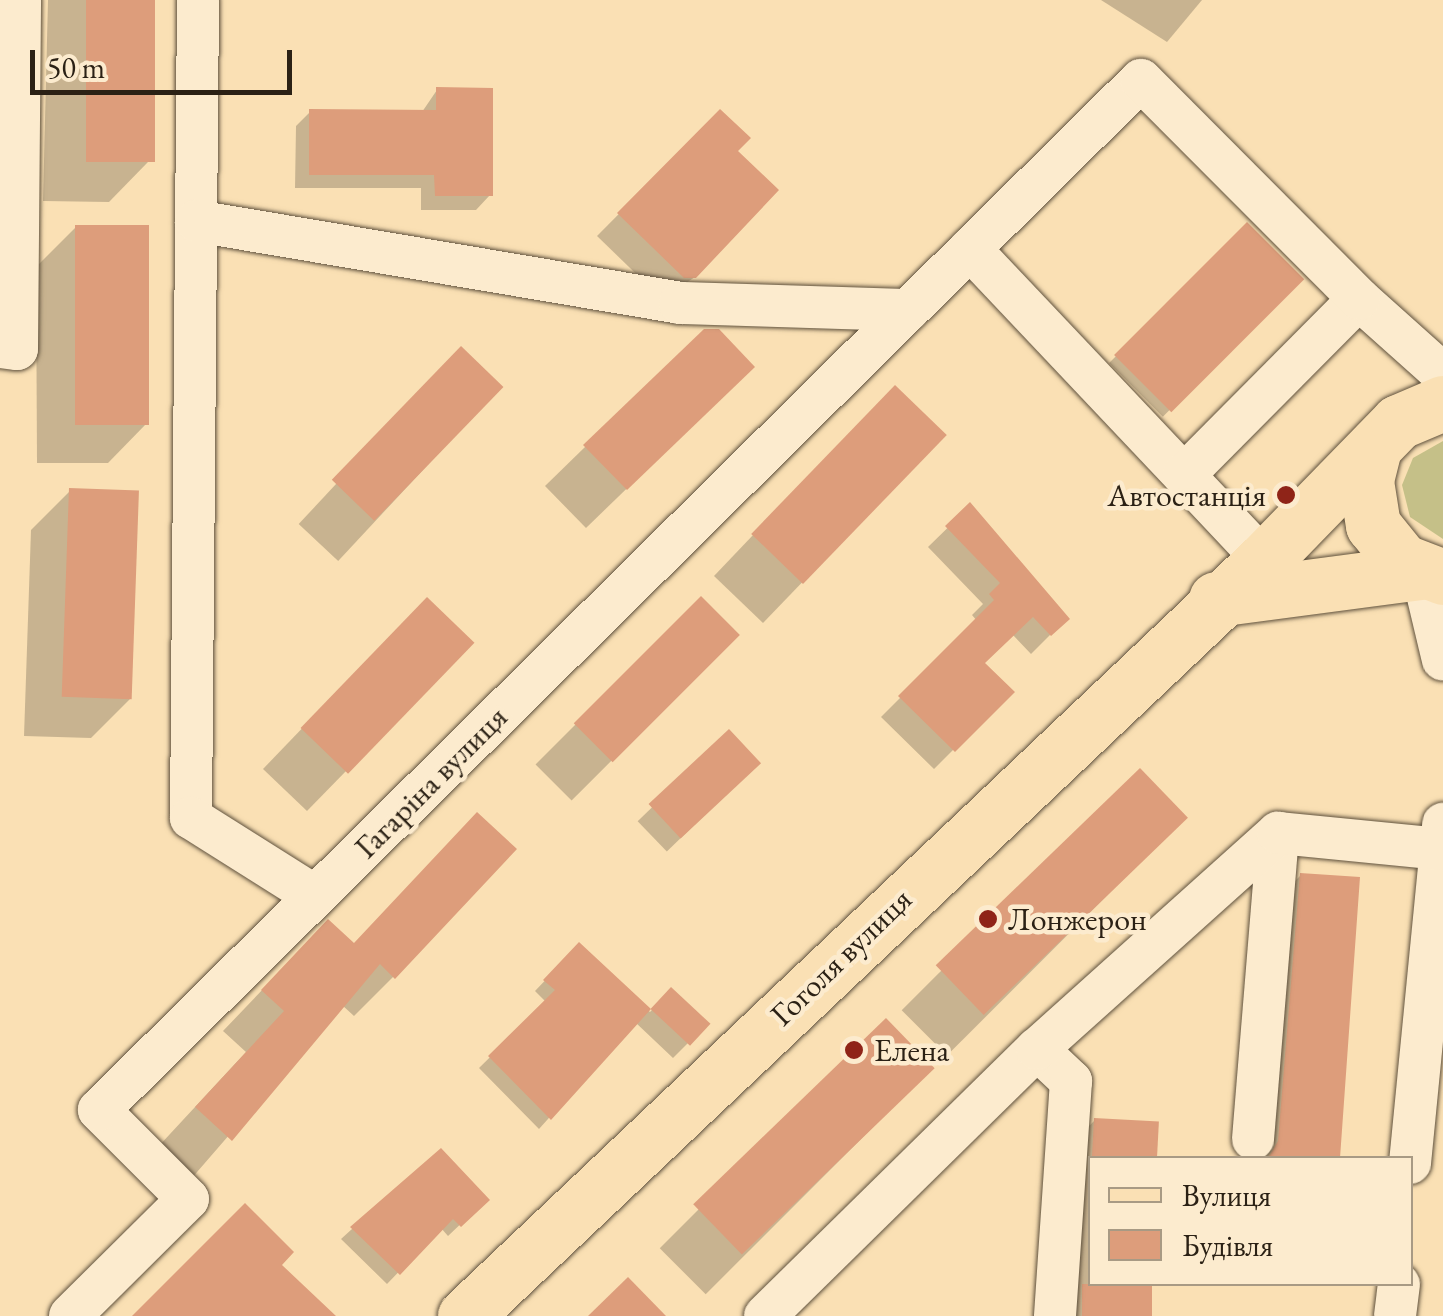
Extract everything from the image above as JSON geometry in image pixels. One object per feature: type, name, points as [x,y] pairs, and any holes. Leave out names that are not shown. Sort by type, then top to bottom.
[{"type":"main road","name":"Гоголя вулиця","points":[[465,1316],[1216,598],[1264,560],[1437,394]]},
{"type":"main road","points":[[1373,452],[1366,480],[1373,525],[1432,574]]},
{"type":"main road","points":[[1216,598],[1432,574]]},
{"type":"street","points":[[0,346],[17,349],[20,0]]},
{"type":"street","points":[[198,0],[191,818],[315,896]]},
{"type":"street","name":"Гагаріна вулиця","points":[[70,1316],[188,1199],[99,1110],[1142,80],[1359,299]]},
{"type":"street","points":[[196,222],[680,303],[908,310]]},
{"type":"street","points":[[970,249],[1264,560]]},
{"type":"street","points":[[1184,475],[1359,299],[1437,394]]},
{"type":"street","points":[[1432,574],[1443,660]]},
{"type":"street","points":[[1253,1139],[1278,833]]},
{"type":"street","points":[[765,1316],[1038,1049],[1278,833],[1442,837],[1411,1156]]},
{"type":"street","points":[[1038,1049],[1071,1081],[1055,1316]]},
{"type":"street","points":[[1396,1316],[1399,1286]]},
{"type":"shaded area","points":[[1443,441],[1443,539],[1410,517],[1402,485],[1413,458]]},
{"type":"building","points":[[86,0],[155,0],[155,162],[86,162]]},
{"type":"building","points":[[436,87],[493,88],[493,196],[435,196],[434,175],[309,175],[309,109],[436,110]]},
{"type":"building","points":[[720,109],[751,138],[738,151],[779,190],[696,278],[684,278],[617,213]]},
{"type":"building","points":[[1247,222],[1304,279],[1171,412],[1114,355]]},
{"type":"building","points":[[75,225],[149,225],[149,425],[75,425]]},
{"type":"building","points":[[704,329],[719,329],[755,367],[627,490],[583,445]]},
{"type":"building","points":[[461,346],[503,387],[374,521],[332,480]]},
{"type":"building","points":[[895,385],[947,435],[803,584],[751,534]]},
{"type":"building","points":[[69,488],[139,490],[132,699],[62,697]]},
{"type":"building","points":[[970,502],[1070,619],[1051,636],[1033,617],[985,663],[1015,692],[955,752],[898,696],[994,600],[989,594],[1000,583],[945,526]]},
{"type":"building","points":[[701,596],[740,635],[613,762],[574,723]]},
{"type":"building","points":[[427,597],[474,643],[348,774],[301,728]]},
{"type":"building","points":[[729,729],[761,763],[681,838],[649,804]]},
{"type":"building","points":[[1140,768],[1188,818],[984,1015],[936,965]]},
{"type":"building","points":[[477,812],[517,849],[395,979],[380,964],[232,1141],[195,1107],[284,1011],[261,990],[328,919],[354,943]]},
{"type":"building","points":[[1300,873],[1360,877],[1340,1156],[1269,1156],[1278,1141]]},
{"type":"building","points":[[579,942],[651,1009],[551,1120],[488,1056],[555,990],[543,980]]},
{"type":"building","points":[[671,987],[710,1024],[690,1046],[651,1009]]},
{"type":"building","points":[[886,1018],[935,1068],[742,1255],[693,1204]]},
{"type":"building","points":[[1094,1118],[1159,1121],[1157,1156],[1092,1156]]},
{"type":"building","points":[[441,1148],[490,1200],[461,1227],[453,1219],[400,1275],[350,1227]]},
{"type":"building","points":[[245,1203],[294,1252],[282,1265],[336,1316],[132,1316]]},
{"type":"building","points":[[628,1277],[666,1316],[588,1316]]},
{"type":"building","points":[[1082,1284],[1152,1286],[1152,1316],[1082,1316]]},
{"type":"place","name":"Автостанція","points":[[1286,495]]},
{"type":"place","name":"Лонжерон","points":[[988,919]]},
{"type":"place","name":"Елена","points":[[854,1050]]}]
